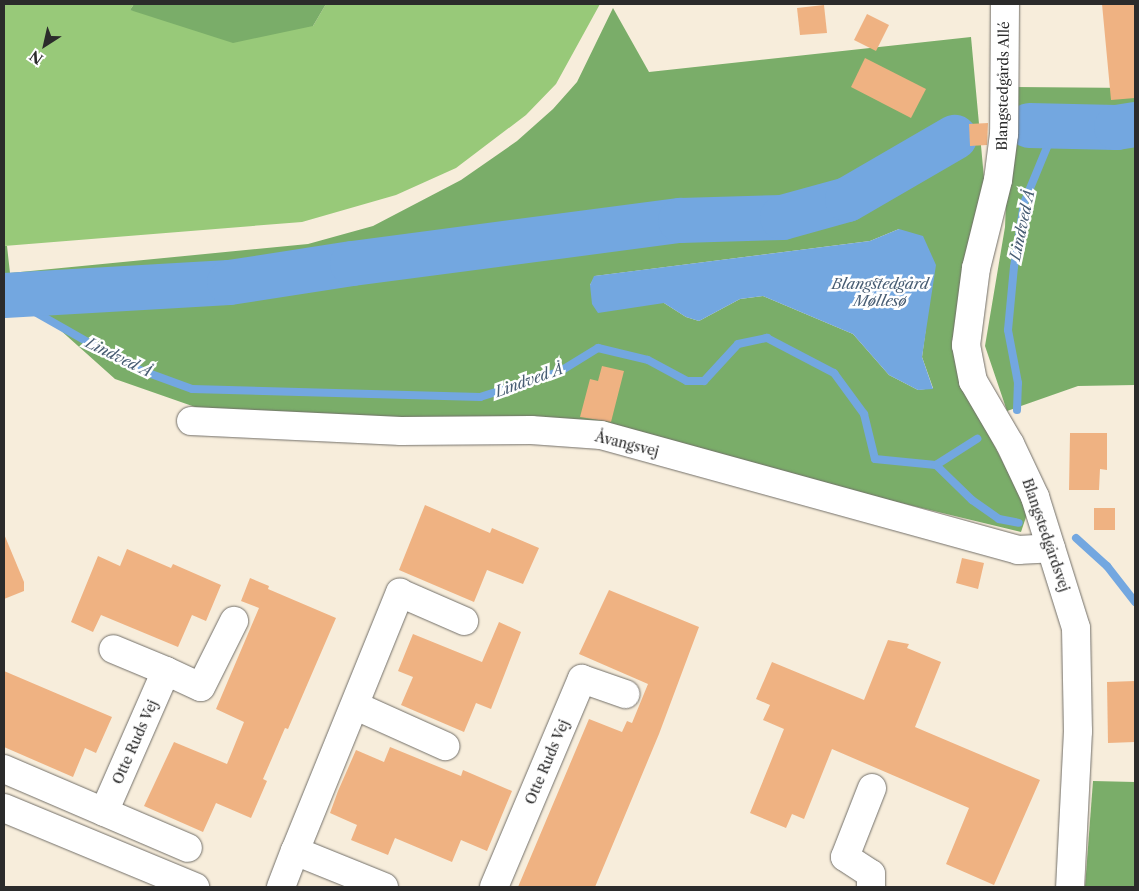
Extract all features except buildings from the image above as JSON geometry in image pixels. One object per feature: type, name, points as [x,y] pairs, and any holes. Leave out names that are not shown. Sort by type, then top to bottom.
[{"type":"street","name":"Blangstedgårds Allé","points":[[993,198],[1004,134],[1005,4]]},
{"type":"street","name":"Blangstedgårdsvej","points":[[993,198],[976,268],[966,345],[969,368],[981,396],[1010,444],[1035,497],[1076,628],[1079,662],[1070,887]]},
{"type":"street","name":"Åvangsvej","points":[[191,421],[401,431],[531,430],[601,435],[1018,550],[1051,548]]},
{"type":"street","points":[[281,887],[356,706],[400,593],[464,621]]},
{"type":"street","points":[[113,649],[201,686],[234,621]]},
{"type":"street","name":"Otte Ruds Vej","points":[[104,812],[166,671]]},
{"type":"street","name":"Otte Ruds Vej","points":[[494,887],[582,680],[625,694]]},
{"type":"street","points":[[356,706],[445,746]]},
{"type":"street","points":[[4,769],[188,848]]},
{"type":"street","points":[[871,887],[871,874],[845,857],[872,788]]},
{"type":"street","points":[[4,808],[139,878],[195,887]]},
{"type":"street","points":[[139,878],[156,835]]},
{"type":"street","points":[[295,851],[384,887]]},
{"type":"green space","points":[[4,4],[134,4],[130,10],[313,26],[326,4],[600,4],[556,84],[526,115],[456,168],[396,195],[302,222],[4,246]]},
{"type":"green space","points":[[134,4],[326,4],[313,26],[233,43],[130,10]]},
{"type":"green space","points":[[613,8],[649,72],[971,37],[985,189],[952,341],[971,400],[1028,511],[1021,532],[598,430],[198,408],[115,379],[11,286],[4,286],[4,246],[7,246],[10,273],[308,244],[373,226],[461,180],[517,141],[553,109],[577,82]],"holes":[[[899,229],[926,327],[922,357],[933,388],[918,390],[889,375],[853,334],[763,296],[740,299],[699,321],[686,317],[664,303],[590,285],[595,276],[870,241]]]},
{"type":"green space","points":[[1011,87],[1135,88],[1135,385],[1078,386],[1007,411],[985,346],[1005,227]]},
{"type":"green space","points":[[1093,781],[1135,782],[1135,887],[1085,887]]},
{"type":"water","name":"Blangstedgård Møllesø","points":[[899,229],[923,236],[936,265],[922,357],[933,389],[918,390],[889,375],[853,334],[763,296],[740,299],[699,321],[686,317],[664,303],[598,313],[592,304],[590,285],[594,276],[870,241]]},
{"type":"waterway","name":"Lindved Å","points":[[1017,410],[1018,383],[1008,330],[1014,267],[1024,203],[1057,123]]},
{"type":"waterway","name":"Lindved Å","points":[[1029,125],[1116,127],[1135,124]]},
{"type":"waterway","points":[[4,295],[229,282],[352,263],[680,220],[782,217],[847,199],[954,137]]},
{"type":"waterway","name":"Lindved Å","points":[[5,295],[132,367],[192,389],[480,397],[559,372],[598,348],[648,360],[687,381],[704,381],[738,344],[767,338],[834,373],[864,414],[875,459],[936,465],[977,439]]},
{"type":"waterway","points":[[936,465],[972,500],[999,519],[1019,523]]},
{"type":"waterway","points":[[1076,538],[1107,566],[1135,602]]}]
